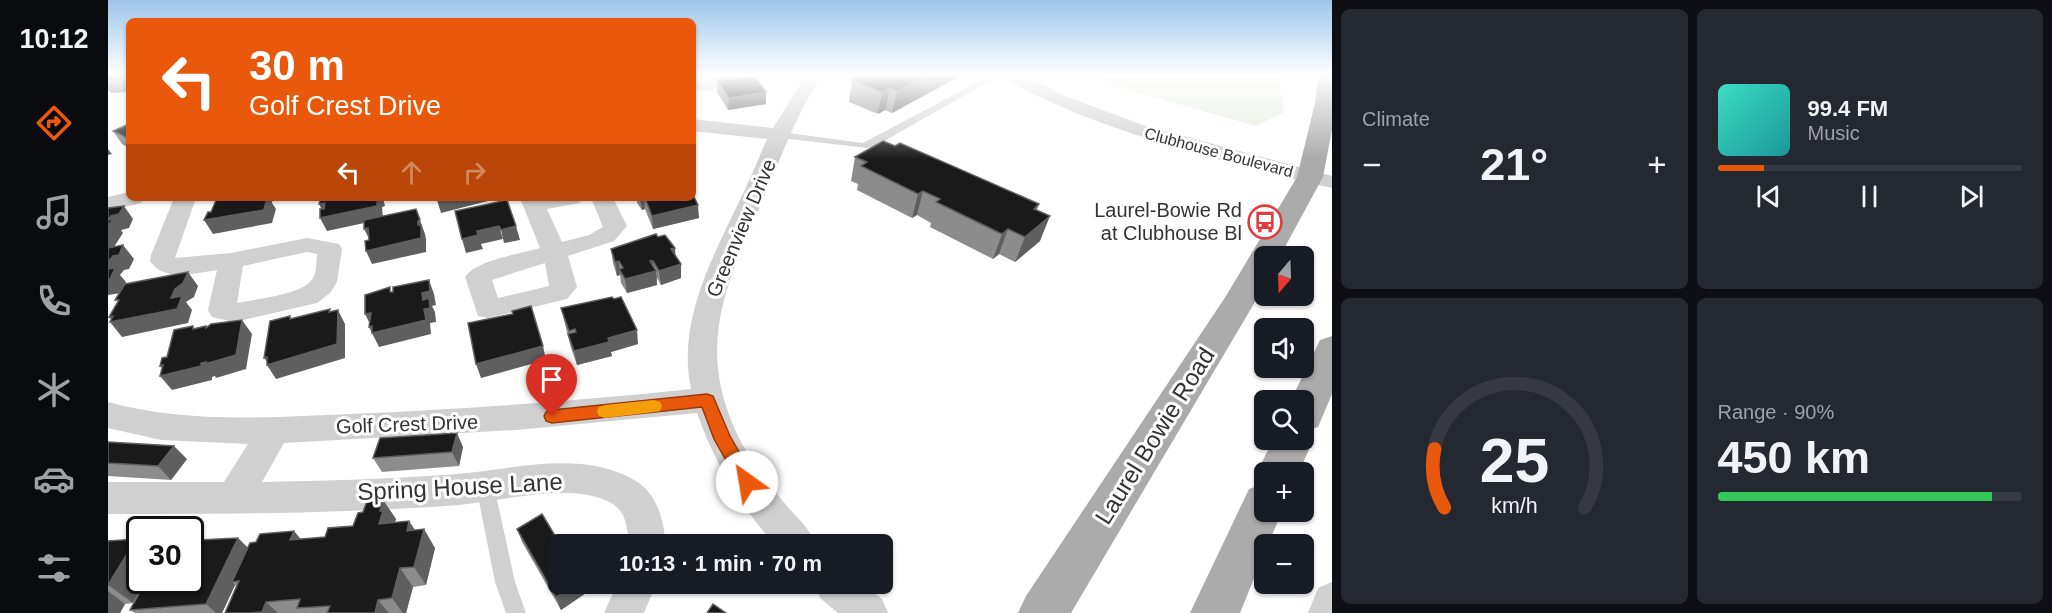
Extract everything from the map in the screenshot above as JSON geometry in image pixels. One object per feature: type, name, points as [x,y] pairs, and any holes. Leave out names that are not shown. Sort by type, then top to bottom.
[{"type":"main road","name":"Laurel Bowie Road","points":[[1272,246],[1322,172],[1326,103]]},
{"type":"main road","name":"Laurel Bowie Road","points":[[1043,613],[1254,276]]},
{"type":"main road","points":[[1314,392],[1332,349]]},
{"type":"main road","points":[[1215,613],[1256,522]]},
{"type":"street","name":"Greenview Drive","points":[[789,534],[737,467],[707,400],[701,358],[707,312],[721,270],[797,103]]},
{"type":"street","name":"Clubhouse Boulevard","points":[[1067,103],[1110,121],[1322,172]]},
{"type":"street","name":"Clubhouse Boulevard","points":[[1107,103],[1322,172]]},
{"type":"street","points":[[696,125],[781,135]]},
{"type":"street","points":[[108,204],[126,200]]},
{"type":"street","points":[[184,201],[163,255],[163,261],[170,267],[231,261]]},
{"type":"street","points":[[533,201],[554,252],[606,237],[613,232],[615,226],[603,201]]},
{"type":"street","name":"Golf Crest Drive","points":[[108,415],[144,426],[171,429],[275,429],[495,421],[707,400]]},
{"type":"street","points":[[233,499],[275,429]]},
{"type":"street","name":"Spring House Lane","points":[[108,498],[233,499],[486,486],[543,480],[603,483],[627,494],[642,511],[647,534]]},
{"type":"street","points":[[624,613],[633,594]]},
{"type":"street","points":[[846,594],[868,613]]},
{"type":"street","points":[[1328,613],[1332,602]]},
{"type":"lane","points":[[781,135],[863,146],[873,143],[946,103]]},
{"type":"lane","points":[[486,486],[505,582],[516,613]]},
{"type":"shaded area","points":[[1174,103],[1282,103],[1284,112],[1256,126]]},
{"type":"building","points":[[126,125],[126,138],[113,131]]},
{"type":"building","points":[[883,141],[895,146],[900,143],[1039,204],[1034,209],[1050,216],[1025,237],[1008,229],[1002,234],[936,202],[940,199],[923,191],[918,194],[861,166],[867,162],[855,157]]},
{"type":"building","points":[[216,201],[266,201],[264,210],[204,220],[208,212],[211,212]]},
{"type":"building","points":[[320,201],[377,201],[377,206],[320,218],[320,209],[324,209],[325,203],[319,204]]},
{"type":"building","points":[[507,201],[516,226],[501,230],[499,226],[477,231],[478,235],[462,239],[455,211]]},
{"type":"building","points":[[646,201],[696,201],[698,205],[652,216]]},
{"type":"building","points":[[124,206],[119,214],[111,216],[108,220],[108,208]]},
{"type":"building","points":[[416,209],[420,220],[418,225],[421,225],[421,238],[366,251],[365,241],[369,240],[368,228],[364,229],[364,220]]},
{"type":"building","points":[[656,234],[658,237],[665,235],[675,248],[671,249],[681,264],[659,271],[653,261],[650,261],[656,271],[625,279],[619,269],[623,268],[619,261],[615,262],[611,249]]},
{"type":"building","points":[[123,245],[119,255],[113,256],[108,262],[108,248]]},
{"type":"building","points":[[115,268],[110,279],[108,279],[108,269]]},
{"type":"building","points":[[188,272],[183,283],[175,289],[171,298],[182,296],[177,309],[110,322],[113,316],[109,317],[119,300],[115,300],[125,284]]},
{"type":"building","points":[[429,280],[430,291],[422,293],[423,300],[429,298],[430,308],[424,309],[426,320],[372,333],[372,326],[369,327],[371,313],[365,314],[365,295],[390,287],[390,292],[393,292],[393,287]]},
{"type":"building","points":[[612,297],[614,299],[621,297],[637,330],[608,338],[609,342],[574,351],[568,334],[576,332],[575,329],[569,331],[561,308]]},
{"type":"building","points":[[531,306],[543,346],[476,364],[468,323],[513,314],[512,311]]},
{"type":"building","points":[[330,309],[329,312],[338,310],[337,344],[267,365],[267,357],[264,358],[270,321],[290,316],[290,319]]},
{"type":"building","points":[[242,320],[236,355],[160,376],[162,358],[167,357],[174,330],[193,326],[193,329],[206,326],[206,328],[211,324]]},
{"type":"building","points":[[457,433],[452,452],[373,458],[380,438]]},
{"type":"building","points":[[108,442],[174,446],[158,466],[108,463]]},
{"type":"building","points":[[383,500],[380,511],[383,511],[379,524],[409,521],[407,531],[424,529],[414,567],[400,568],[392,598],[378,600],[375,613],[327,613],[330,606],[297,608],[300,599],[266,602],[262,612],[225,613],[239,581],[232,582],[250,543],[256,542],[260,534],[294,531],[290,540],[325,537],[328,528],[353,526],[358,513],[363,512],[367,501]]},
{"type":"building","points":[[542,514],[554,534],[548,534],[548,583],[517,529]]},
{"type":"building","points":[[238,538],[206,604],[130,610],[139,594],[204,594],[204,540]]},
{"type":"building","points":[[126,540],[126,555],[108,585],[108,541]]},
{"type":"building","points":[[713,604],[726,613],[707,613]]},
{"type":"slow traffic","points":[[605,411],[654,406]]},
{"type":"place","name":"Laurel-Bowie Rd at Clubhouse Bl","points":[[1265,222]]},
{"type":"route","points":[[552,416],[707,400],[723,439],[747,482]]}]
